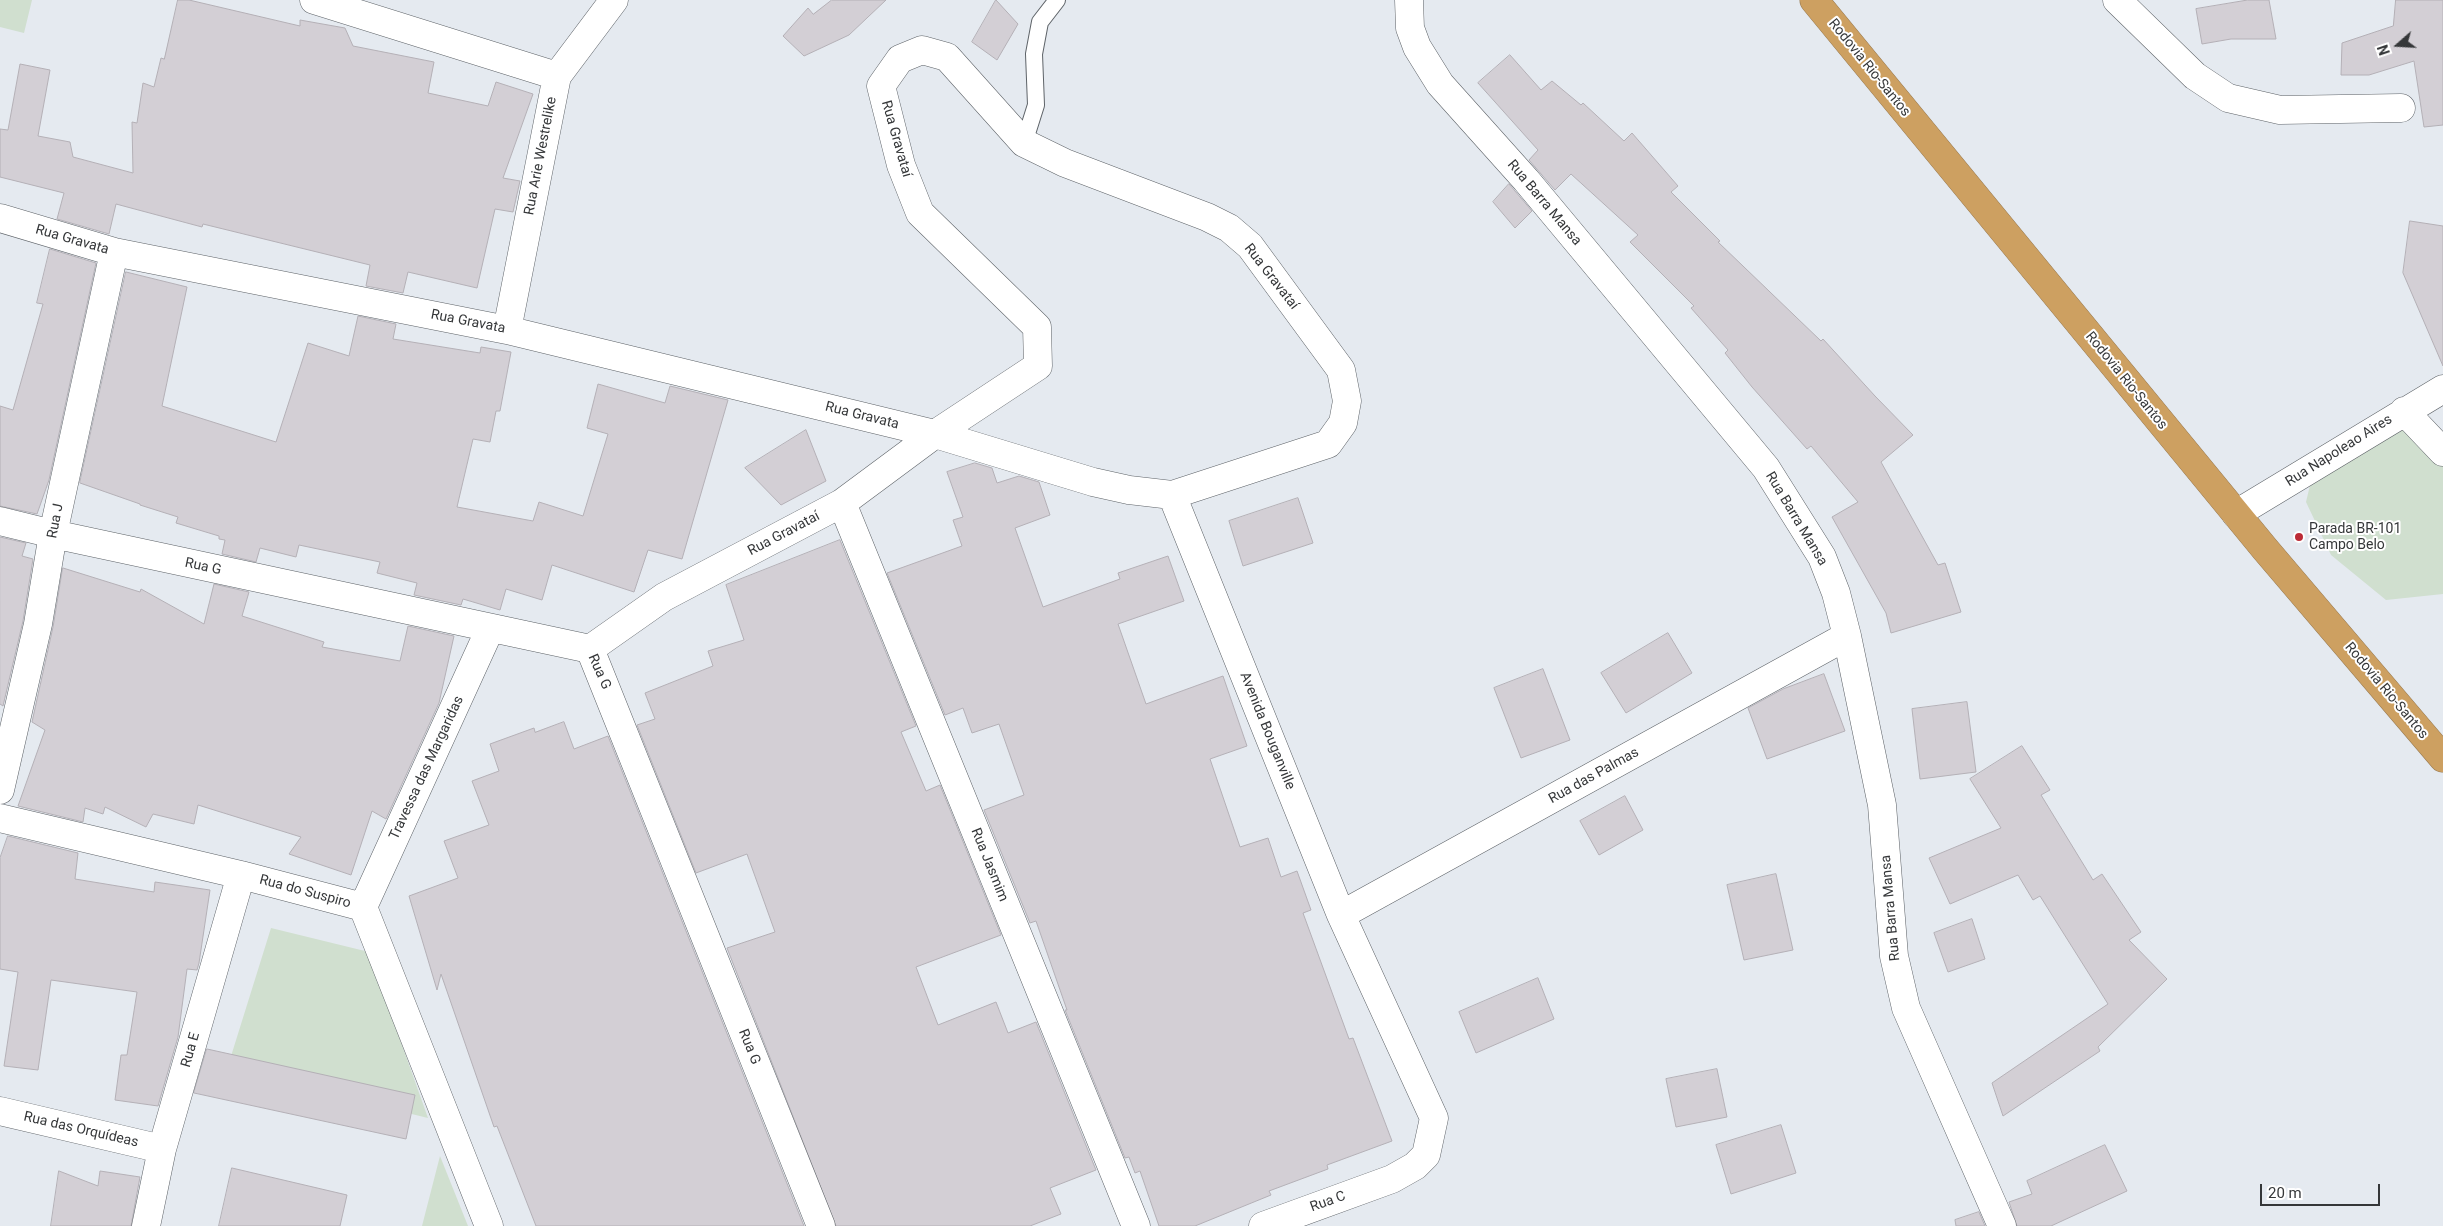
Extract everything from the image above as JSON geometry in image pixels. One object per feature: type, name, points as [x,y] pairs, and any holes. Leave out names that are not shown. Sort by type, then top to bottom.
[{"type":"highway","name":"Rodovia Rio-Santos","points":[[1814,0],[2236,514],[2443,758]]},
{"type":"street","points":[[314,0],[557,76]]},
{"type":"street","name":"Rua Arie Westrelike","points":[[507,330],[557,76],[614,0]]},
{"type":"street","name":"Rua Barra Mansa","points":[[1409,0],[1410,28],[1418,47],[1440,84],[1532,188],[1766,468],[1822,557],[1836,593],[1847,636],[1882,805],[1894,956],[1906,1008],[2002,1226]]},
{"type":"street","points":[[2117,0],[2195,76],[2228,98],[2280,110],[2401,108]]},
{"type":"street","name":"Rua Gravataí","points":[[590,649],[664,597],[842,503],[935,434],[1038,366],[1037,327],[920,214],[901,165],[881,86],[900,59],[922,50],[947,57],[1024,143],[1066,163],[1207,217],[1229,228],[1250,246],[1341,370],[1347,401],[1343,423],[1328,444],[1172,495]]},
{"type":"street","name":"Rua Gravata","points":[[0,218],[114,252],[507,330],[935,434]]},
{"type":"street","name":"Rua J","points":[[0,790],[38,624],[53,534],[114,252]]},
{"type":"street","name":"Rua Napoleao Aires","points":[[2236,514],[2404,411],[2442,393]]},
{"type":"street","points":[[2404,411],[2443,452]]},
{"type":"street","points":[[935,434],[1093,482],[1129,490],[1172,495]]},
{"type":"street","name":"Avenida Bouganville","points":[[1172,495],[1341,915],[1434,1118],[1426,1155],[1415,1166],[1392,1179]]},
{"type":"street","name":"Rua Jasmim","points":[[842,503],[1136,1226]]},
{"type":"street","name":"Rua G","points":[[0,521],[490,629],[590,649],[821,1226]]},
{"type":"street","name":"Travessa das Margaridas","points":[[363,907],[490,629]]},
{"type":"street","name":"Rua das Palmas","points":[[1341,915],[1847,636]]},
{"type":"street","name":"Rua do Suspiro","points":[[0,818],[241,875],[363,907],[489,1226]]},
{"type":"street","name":"Rua E","points":[[146,1226],[162,1149],[241,875]]},
{"type":"street","name":"Rua das Orquídeas","points":[[0,1111],[162,1149]]},
{"type":"street","name":"Rua C","points":[[1263,1226],[1392,1179]]},
{"type":"lane","points":[[1024,143],[1036,106],[1034,54],[1040,22],[1057,0]]},
{"type":"green space","points":[[0,0],[32,0],[24,33],[0,27]]},
{"type":"green space","points":[[2404,424],[2443,464],[2443,594],[2386,600],[2331,555],[2306,502],[2311,481]]},
{"type":"green space","points":[[271,928],[369,952],[428,1118],[227,1069]]},
{"type":"green space","points":[[440,1156],[468,1226],[422,1226]]},
{"type":"building","points":[[178,0],[189,0],[300,26],[300,20],[345,28],[353,46],[434,62],[428,93],[488,106],[496,82],[533,94],[503,178],[520,181],[513,212],[495,209],[477,288],[408,272],[403,293],[366,286],[370,265],[203,224],[202,227],[116,204],[109,234],[57,219],[64,193],[0,177],[0,129],[8,130],[20,64],[50,70],[38,136],[70,142],[73,157],[133,173],[132,122],[137,123],[143,83],[154,87],[161,58],[164,59]]},
{"type":"building","points":[[832,0],[886,0],[849,35],[804,56],[783,36],[808,8],[813,14]]},
{"type":"building","points":[[996,0],[1018,24],[997,60],[972,42]]},
{"type":"building","points":[[2248,0],[2269,0],[2276,39],[2231,39],[2202,44],[2196,9]]},
{"type":"building","points":[[2396,0],[2443,0],[2443,125],[2424,127],[2414,61],[2369,75],[2341,75],[2342,43],[2393,26]]},
{"type":"building","points":[[1510,55],[1541,90],[1552,81],[1581,105],[1583,103],[1624,141],[1632,133],[1678,186],[1671,192],[1720,241],[1718,242],[1821,341],[1823,339],[1913,435],[1881,462],[1938,565],[1945,563],[1961,612],[1891,633],[1886,613],[1832,517],[1858,502],[1811,446],[1807,449],[1752,387],[1725,353],[1728,350],[1691,308],[1694,306],[1630,242],[1638,235],[1571,174],[1555,190],[1529,160],[1538,150],[1478,83]]},
{"type":"building","points":[[1509,184],[1532,211],[1515,228],[1493,202]]},
{"type":"building","points":[[2410,221],[2443,226],[2443,366],[2403,273]]},
{"type":"building","points":[[50,249],[96,263],[49,480],[37,514],[0,506],[0,406],[13,410],[43,304],[37,303]]},
{"type":"building","points":[[126,272],[187,287],[162,406],[276,442],[308,343],[349,356],[358,316],[396,324],[393,339],[480,353],[481,347],[511,352],[500,411],[496,411],[490,442],[473,439],[457,507],[533,521],[539,502],[583,516],[608,434],[587,428],[598,384],[665,403],[670,386],[728,400],[682,559],[648,550],[634,592],[552,565],[542,600],[506,589],[500,610],[463,599],[461,605],[414,595],[417,583],[377,573],[380,562],[299,545],[296,557],[260,548],[256,562],[222,554],[225,540],[219,539],[219,536],[176,523],[178,517],[80,483]]},
{"type":"building","points":[[806,430],[826,481],[781,505],[745,468]]},
{"type":"building","points":[[975,463],[992,468],[997,483],[1019,476],[1039,482],[1050,515],[1015,528],[1043,607],[1120,579],[1118,573],[1168,556],[1184,601],[1118,624],[1146,704],[1223,676],[1247,746],[1210,759],[1240,847],[1268,838],[1281,877],[1297,871],[1311,910],[1303,913],[1349,1039],[1353,1038],[1392,1141],[1327,1165],[1328,1169],[1269,1191],[1271,1195],[1195,1226],[1159,1226],[1140,1171],[1135,1173],[1129,1157],[1125,1158],[1065,1010],[1067,1010],[1036,921],[1030,923],[984,810],[1024,795],[999,724],[972,733],[963,708],[945,715],[887,573],[962,546],[953,520],[963,517],[947,472]]},
{"type":"building","points":[[1298,498],[1313,543],[1243,566],[1229,521]]},
{"type":"building","points":[[0,537],[26,543],[22,556],[33,559],[23,621],[3,706],[0,704]]},
{"type":"building","points":[[840,540],[916,726],[901,732],[926,791],[940,785],[1001,935],[916,967],[938,1025],[996,1002],[1008,1033],[1036,1022],[1096,1170],[1050,1188],[1061,1214],[1030,1226],[836,1226],[727,948],[775,932],[747,854],[696,873],[637,725],[655,719],[645,693],[713,666],[708,651],[744,640],[726,585]]},
{"type":"building","points":[[63,568],[140,592],[141,589],[204,624],[214,584],[249,592],[242,616],[324,642],[322,647],[400,661],[408,626],[454,636],[439,703],[386,819],[372,811],[351,875],[289,854],[301,837],[198,805],[194,824],[153,814],[146,827],[105,807],[103,814],[85,808],[83,822],[18,806],[45,730],[32,722],[53,627]]},
{"type":"building","points":[[1668,633],[1692,673],[1626,713],[1601,673]]},
{"type":"building","points":[[1543,669],[1570,740],[1521,758],[1494,688]]},
{"type":"building","points":[[1824,674],[1845,731],[1767,759],[1748,708],[1783,689]]},
{"type":"building","points":[[1967,702],[1976,772],[1920,779],[1912,709]]},
{"type":"building","points":[[564,722],[574,749],[608,736],[804,1226],[536,1226],[497,1126],[494,1127],[441,974],[437,990],[409,896],[458,878],[444,841],[489,825],[472,781],[499,771],[490,744],[534,728],[535,732]]},
{"type":"building","points":[[2022,746],[2050,790],[2041,795],[2093,880],[2102,874],[2141,932],[2129,940],[2167,979],[2098,1047],[2100,1051],[2003,1116],[1992,1083],[2108,1004],[2040,896],[2033,900],[2018,875],[1950,904],[1929,858],[2001,828],[1970,779]]},
{"type":"building","points":[[1625,796],[1643,830],[1599,855],[1580,821]]},
{"type":"building","points":[[8,836],[78,853],[75,879],[154,892],[155,882],[210,890],[199,963],[197,970],[187,969],[178,1037],[158,1106],[115,1100],[121,1055],[127,1055],[137,992],[51,980],[38,1070],[4,1066],[18,972],[0,969],[0,858]]},
{"type":"building","points":[[1776,874],[1793,950],[1744,960],[1727,885]]},
{"type":"building","points":[[1972,919],[1985,959],[1948,972],[1934,933]]},
{"type":"building","points":[[1538,978],[1554,1019],[1476,1053],[1459,1012]]},
{"type":"building","points":[[207,1049],[415,1095],[406,1139],[194,1093]]},
{"type":"building","points":[[1717,1069],[1727,1117],[1676,1127],[1666,1079]]},
{"type":"building","points":[[1781,1125],[1796,1173],[1731,1194],[1716,1145]]},
{"type":"building","points":[[2105,1145],[2127,1191],[2051,1226],[2017,1226],[2009,1202],[2032,1194],[2027,1181]]},
{"type":"building","points":[[232,1168],[347,1195],[340,1226],[219,1226]]},
{"type":"building","points":[[59,1171],[98,1186],[100,1171],[140,1177],[131,1226],[51,1226]]},
{"type":"building","points":[[1979,1212],[1985,1226],[1956,1226],[1955,1220]]},
{"type":"place","name":"Parada BR-101 Campo Belo","points":[[2299,537]]}]
